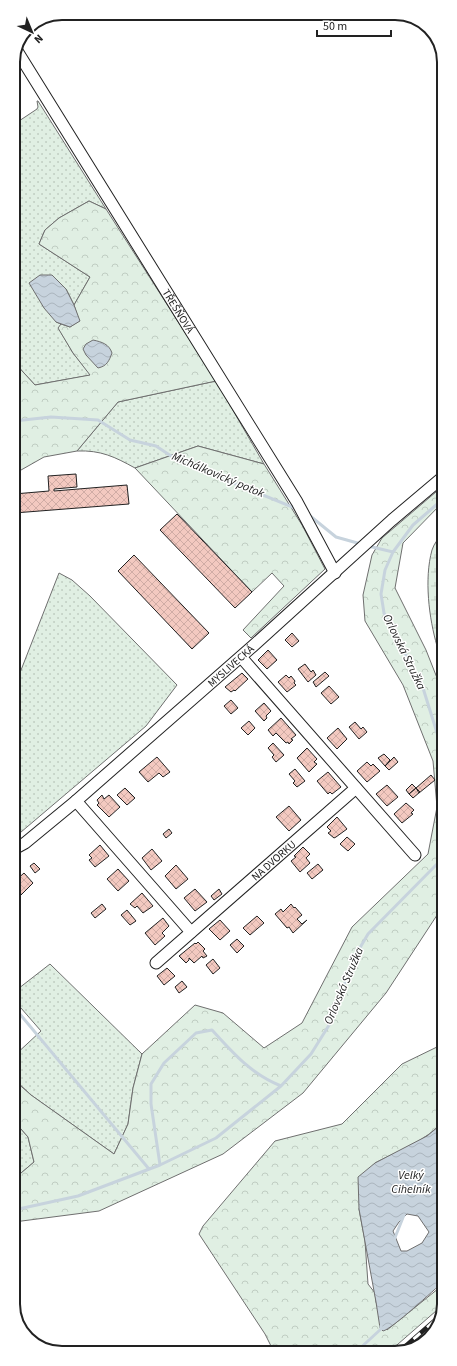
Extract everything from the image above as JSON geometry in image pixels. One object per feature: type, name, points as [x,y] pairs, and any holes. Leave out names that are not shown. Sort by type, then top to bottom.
[{"type":"street","name":"TŘEŠŇOVÁ","points":[[21,57],[297,502],[335,573]]},
{"type":"street","name":"MYSLIVECKÁ","points":[[20,846],[76,801],[241,657],[437,482]]},
{"type":"street","points":[[241,657],[415,855]]},
{"type":"street","name":"NA DVORKU","points":[[156,963],[356,788]]},
{"type":"street","points":[[76,801],[191,932]]},
{"type":"green space","points":[[37,101],[106,209],[89,201],[59,218],[45,230],[39,244],[90,277],[74,305],[66,289],[56,322],[61,324],[59,329],[73,353],[91,375],[35,385],[20,369],[20,120],[38,107]]},
{"type":"green space","points":[[89,201],[106,209],[216,381],[118,402],[77,451],[44,457],[20,471],[20,369],[35,385],[90,375],[73,353],[58,328],[61,324],[70,327],[79,321],[74,305],[90,277],[39,244],[45,230],[59,218]]},
{"type":"green space","points":[[216,381],[264,464],[198,446],[135,468],[108,455],[77,451],[118,402]]},
{"type":"green space","points":[[198,446],[264,464],[302,525],[325,569],[251,638],[243,630],[284,586],[272,573],[252,592],[135,468]]},
{"type":"green space","points":[[437,491],[437,508],[403,543],[395,588],[426,650],[437,678],[437,807],[433,761],[403,685],[365,621],[363,595],[372,555],[382,538]]},
{"type":"green space","points":[[437,540],[437,646],[428,598],[428,573],[434,545]]},
{"type":"green space","points":[[59,573],[72,580],[90,596],[177,685],[146,726],[20,833],[20,673]]},
{"type":"green space","points":[[437,807],[437,915],[386,993],[303,1093],[223,1154],[99,1211],[20,1221],[20,1174],[34,1162],[28,1137],[20,1128],[20,1085],[31,1095],[114,1154],[128,1124],[133,1088],[142,1054],[195,1005],[223,1013],[264,1048],[302,1023],[352,927],[428,854]]},
{"type":"green space","points":[[50,964],[142,1054],[133,1088],[128,1124],[114,1154],[31,1095],[20,1085],[20,1050],[41,1031],[20,1007],[20,987]]},
{"type":"green space","points":[[437,1047],[437,1127],[421,1140],[375,1163],[359,1209],[365,1241],[368,1284],[375,1293],[376,1302],[387,1330],[437,1290],[436,1311],[396,1346],[271,1346],[265,1334],[199,1234],[203,1226],[275,1141],[342,1124],[402,1064]]},
{"type":"green space","points":[[20,1128],[28,1137],[34,1162],[20,1174]]},
{"type":"water","points":[[40,275],[52,275],[66,289],[80,321],[70,327],[56,322],[44,308],[29,283]]},
{"type":"water","points":[[93,340],[105,344],[109,347],[112,353],[107,363],[98,368],[86,355],[83,349],[86,344]]},
{"type":"water","name":"Velký Cihelník","points":[[437,1128],[437,1287],[404,1317],[383,1331],[380,1328],[359,1209],[358,1177],[375,1163],[427,1136]],"holes":[[[407,1214],[418,1216],[429,1232],[422,1243],[407,1251],[401,1251],[393,1231]]]},
{"type":"building","points":[[76,474],[77,487],[54,489],[54,491],[127,485],[129,504],[20,513],[20,493],[49,491],[48,476]]},
{"type":"building","points":[[177,514],[252,592],[235,608],[160,530]]},
{"type":"building","points":[[134,555],[209,633],[192,649],[118,571]]},
{"type":"building","points":[[292,633],[299,641],[292,647],[285,640]]},
{"type":"building","points":[[268,650],[277,660],[267,669],[258,660]]},
{"type":"building","points":[[305,664],[311,672],[313,670],[316,675],[308,682],[298,669]]},
{"type":"building","points":[[325,672],[329,676],[316,687],[313,682]]},
{"type":"building","points":[[242,673],[248,679],[235,691],[234,690],[231,692],[225,687]]},
{"type":"building","points":[[286,675],[289,678],[291,676],[296,685],[287,692],[278,682]]},
{"type":"building","points":[[329,686],[339,697],[331,704],[321,693]]},
{"type":"building","points":[[231,700],[238,708],[231,714],[224,706]]},
{"type":"building","points":[[264,703],[271,711],[266,716],[267,718],[264,721],[255,711]]},
{"type":"building","points":[[281,718],[296,735],[291,739],[293,740],[289,744],[276,733],[273,736],[268,730]]},
{"type":"building","points":[[249,721],[255,728],[248,735],[241,728]]},
{"type":"building","points":[[355,722],[361,729],[363,727],[367,732],[359,739],[349,727]]},
{"type":"building","points":[[338,728],[347,739],[337,749],[327,738]]},
{"type":"building","points":[[273,743],[284,755],[276,762],[272,757],[274,755],[268,748]]},
{"type":"building","points":[[307,748],[317,759],[314,762],[317,764],[309,772],[297,758]]},
{"type":"building","points":[[384,754],[390,760],[385,766],[378,758]]},
{"type":"building","points":[[157,757],[170,772],[163,777],[159,773],[148,782],[139,772]]},
{"type":"building","points":[[394,757],[398,762],[389,770],[385,766]]},
{"type":"building","points":[[367,762],[371,766],[373,764],[380,771],[367,782],[357,771]]},
{"type":"building","points":[[295,769],[305,781],[297,787],[293,783],[295,781],[289,774]]},
{"type":"building","points":[[328,772],[341,787],[332,794],[330,792],[328,794],[317,781]]},
{"type":"building","points":[[431,775],[435,780],[419,793],[416,788]]},
{"type":"building","points":[[412,784],[416,788],[409,794],[406,790]]},
{"type":"building","points":[[387,785],[398,797],[387,806],[376,794]]},
{"type":"building","points":[[125,788],[135,798],[127,805],[117,795]]},
{"type":"building","points":[[416,788],[420,792],[413,798],[409,794]]},
{"type":"building","points":[[102,795],[104,799],[109,795],[120,807],[109,817],[97,805],[99,803],[97,800]]},
{"type":"building","points":[[406,803],[414,810],[411,813],[413,814],[402,823],[394,814]]},
{"type":"building","points":[[289,806],[301,820],[289,831],[276,817]]},
{"type":"building","points":[[337,817],[347,829],[334,838],[328,833],[331,831],[327,827]]},
{"type":"building","points":[[169,829],[172,833],[166,838],[163,834]]},
{"type":"building","points":[[347,837],[355,844],[348,851],[340,844]]},
{"type":"building","points":[[100,845],[109,856],[95,867],[89,860],[92,858],[89,855]]},
{"type":"building","points":[[303,847],[310,854],[306,858],[310,863],[300,872],[291,861]]},
{"type":"building","points":[[152,849],[162,861],[151,870],[142,858]]},
{"type":"building","points":[[34,863],[40,869],[35,873],[30,866]]},
{"type":"building","points":[[318,864],[323,870],[312,879],[307,873]]},
{"type":"building","points":[[176,865],[188,879],[176,889],[165,876]]},
{"type":"building","points":[[118,869],[129,881],[118,891],[107,879]]},
{"type":"building","points":[[24,873],[33,883],[21,895],[20,894],[20,877]]},
{"type":"building","points":[[195,889],[207,902],[195,911],[184,898]]},
{"type":"building","points":[[219,889],[222,894],[214,900],[211,896]]},
{"type":"building","points":[[142,893],[153,906],[143,913],[137,906],[135,908],[130,904]]},
{"type":"building","points":[[102,904],[106,909],[95,918],[91,913]]},
{"type":"building","points":[[291,904],[302,915],[297,919],[302,924],[307,920],[293,933],[289,927],[287,928],[275,914],[281,909],[283,912]]},
{"type":"building","points":[[127,910],[136,921],[130,925],[121,915]]},
{"type":"building","points":[[257,916],[264,923],[250,935],[243,928]]},
{"type":"building","points":[[163,918],[169,926],[162,933],[165,936],[155,945],[145,933]]},
{"type":"building","points":[[220,920],[230,931],[220,940],[209,929]]},
{"type":"building","points":[[237,939],[244,946],[237,953],[230,945]]},
{"type":"building","points":[[198,942],[205,949],[203,951],[207,956],[203,958],[202,956],[194,963],[189,958],[186,963],[179,956]]},
{"type":"building","points":[[213,959],[220,968],[213,974],[206,965]]},
{"type":"building","points":[[167,968],[175,976],[164,985],[157,976]]},
{"type":"building","points":[[182,981],[187,987],[179,993],[175,987]]},
{"type":"waterway","name":"Michálkovický potok","points":[[20,420],[51,417],[98,420],[130,440],[156,446],[177,460],[297,509]]},
{"type":"waterway","name":"Orlovská Stružka","points":[[437,504],[413,525],[393,552],[385,570],[381,594],[384,613],[423,688],[437,733]]},
{"type":"waterway","name":"Michálkovický potok","points":[[309,515],[336,537],[361,544]]},
{"type":"waterway","name":"Michálkovický potok","points":[[368,546],[393,552]]},
{"type":"waterway","name":"Orlovská Stružka","points":[[20,1209],[78,1196],[160,1165],[151,1104],[151,1084],[164,1063],[196,1033],[212,1030],[243,1062],[270,1081],[281,1086],[311,1054],[331,1022],[354,958],[368,934],[437,864]]},
{"type":"waterway","points":[[20,1014],[149,1169]]},
{"type":"waterway","points":[[160,1165],[216,1138],[281,1086]]},
{"type":"waterway","points":[[394,1240],[404,1215]]},
{"type":"waterway","points":[[363,1346],[381,1329],[381,1326]]},
{"type":"railway","points":[[408,1344],[434,1322]]}]
